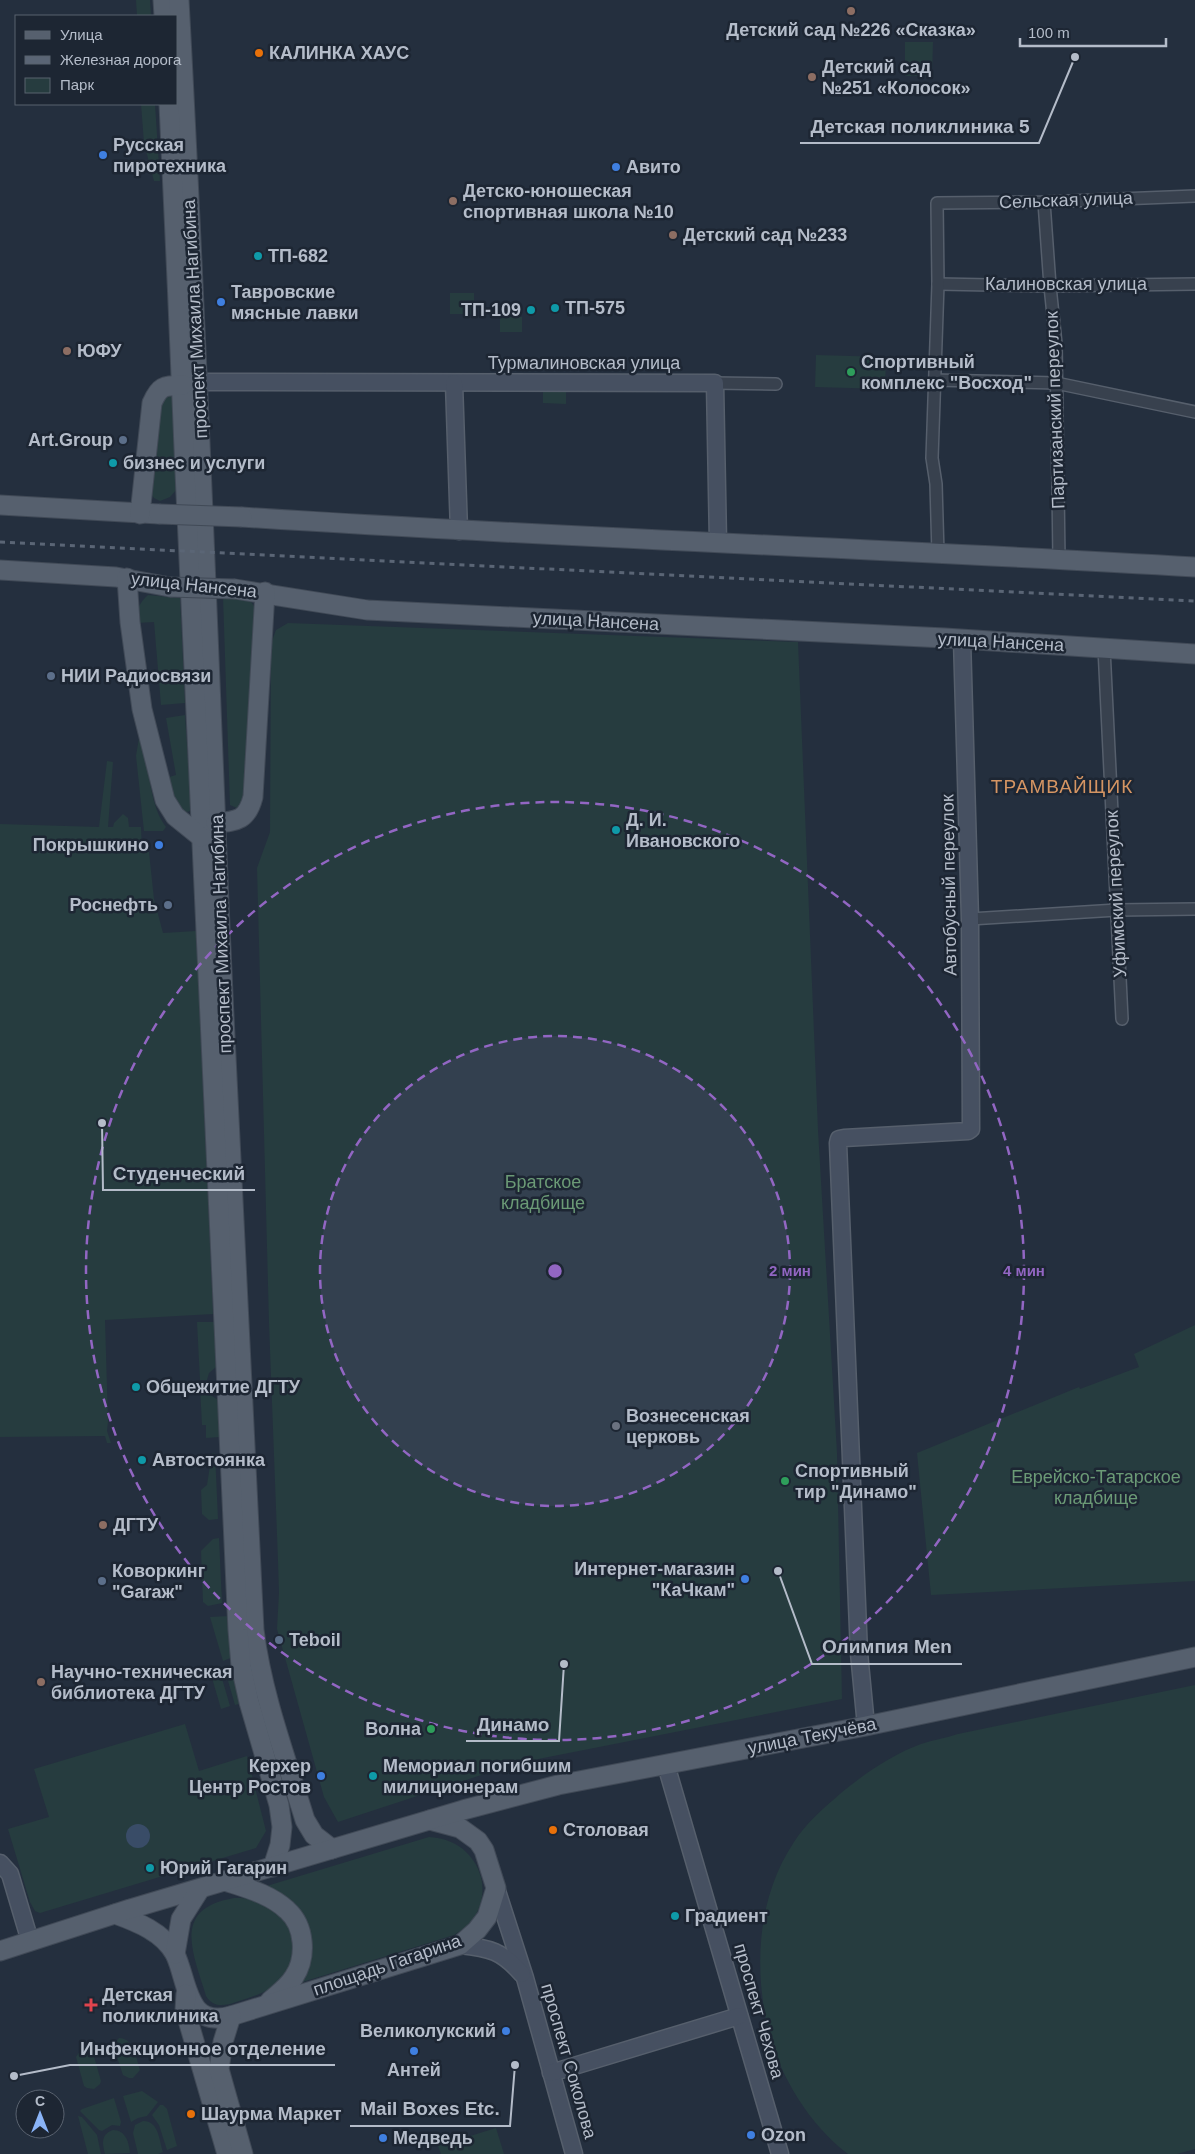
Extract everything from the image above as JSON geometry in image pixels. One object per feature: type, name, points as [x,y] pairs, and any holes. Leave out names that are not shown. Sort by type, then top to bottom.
[{"type":"main road","points":[[163,0],[164,15]]},
{"type":"main road","name":"проспект Михаила Нагибина","points":[[179,0],[191,384],[184,471],[238,1630],[241,1666],[249,1702],[280,1816],[280,1845],[273,1867]]},
{"type":"main road","name":"проспект Михаила Нагибина","points":[[169,105],[191,384],[200,470],[254,1630],[258,1661],[267,1696],[304,1820],[314,1835],[332,1849]]},
{"type":"main road","points":[[150,514],[152,403],[157,392],[163,386],[191,384]]},
{"type":"main road","points":[[0,505],[150,514],[242,517],[459,531],[1195,567]]},
{"type":"main road","name":"улица Нансена","points":[[0,570],[91,575],[127,578],[162,585],[265,592],[327,605],[367,610],[962,639],[1195,654]]},
{"type":"main road","points":[[91,575],[118,592],[129,610]]},
{"type":"main road","points":[[127,578],[129,610],[142,709],[163,795],[172,813],[201,836]]},
{"type":"main road","points":[[129,610],[138,595],[162,585]]},
{"type":"main road","points":[[216,823],[234,821],[244,817],[251,807],[254,797],[265,592]]},
{"type":"main road","points":[[182,821],[193,819],[200,812]]},
{"type":"main road","name":"улица Текучёва","points":[[429,1820],[558,1785],[866,1726],[1195,1657]]},
{"type":"main road","points":[[0,1951],[200,1888],[429,1820],[460,1828],[478,1841],[484,1850],[496,1888]]},
{"type":"main road","points":[[225,1881],[252,1890],[278,1902],[294,1917],[299,1927],[302,1938],[302,1951],[298,1970],[283,1990],[265,2005]]},
{"type":"main road","name":"площадь Гагарина","points":[[174,1954],[181,1919],[200,1888]]},
{"type":"main road","name":"площадь Гагарина","points":[[115,1914],[138,1922],[156,1933],[174,1954],[186,1990],[195,2007],[204,2015],[214,2019],[231,2016],[460,1945],[477,1930],[487,1917],[496,1888]]},
{"type":"main road","points":[[186,1990],[185,2010],[227,2154]]},
{"type":"main road","points":[[231,2016],[223,2042],[219,2069],[244,2154]]},
{"type":"street","name":"Сельская улица","points":[[938,284],[937,203],[1044,202],[1195,196]]},
{"type":"street","name":"Партизанский переулок","points":[[1044,202],[1056,344],[1059,559]]},
{"type":"street","name":"Калиновская улица","points":[[938,284],[1050,286],[1195,284]]},
{"type":"street","points":[[938,284],[932,458],[936,484],[938,554]]},
{"type":"street","points":[[934,380],[1056,383],[1195,412]]},
{"type":"street","points":[[454,383],[459,531]]},
{"type":"street","points":[[715,383],[718,543]]},
{"type":"street","name":"Турмалиновская улица","points":[[191,384],[776,384]]},
{"type":"street","name":"Автобусный переулок","points":[[866,1726],[859,1643],[838,1143],[839,1139],[968,1131],[971,1129],[970,919],[962,639]]},
{"type":"street","name":"Уфимский переулок","points":[[1104,648],[1122,1019]]},
{"type":"street","points":[[970,919],[1117,910],[1195,908]]},
{"type":"street","name":"проспект Чехова","points":[[666,1765],[780,2154]]},
{"type":"street","points":[[2,1864],[10,1874],[30,1941]]},
{"type":"street","name":"проспект Соколова","points":[[496,1888],[525,1978],[574,2154]]},
{"type":"street","points":[[460,1945],[481,1947],[502,1954],[525,1978]]},
{"type":"street","points":[[551,2073],[739,2016]]},
{"type":"green space","points":[[136,0],[150,0],[151,15],[137,15]]},
{"type":"green space","points":[[905,42],[933,42],[932,76],[905,76]]},
{"type":"green space","points":[[141,105],[155,105],[160,181],[154,181],[144,143]]},
{"type":"green space","points":[[450,293],[474,293],[474,314],[450,314]]},
{"type":"green space","points":[[500,317],[522,317],[522,332],[500,332]]},
{"type":"green space","name":"Спортивный комплекс \"Восход\"","points":[[816,355],[886,357],[885,389],[815,387]]},
{"type":"green space","points":[[543,389],[566,390],[566,404],[543,403]]},
{"type":"green space","points":[[172,394],[176,400],[177,489],[170,497],[160,501],[154,498],[148,490],[159,397]]},
{"type":"green space","points":[[148,595],[180,598],[185,703],[161,705],[154,622],[136,623],[142,601]]},
{"type":"green space","points":[[223,597],[249,599],[256,609],[249,800],[239,809],[230,805]]},
{"type":"green space","name":"Братское кладбище","points":[[288,623],[798,642],[818,1130],[837,1453],[842,1699],[518,1763],[338,1822],[324,1797],[277,1629],[279,1593],[269,1323],[257,868],[270,832],[271,644],[276,630]]},
{"type":"green space","points":[[185,715],[191,807],[190,811],[187,812],[176,808],[166,778],[176,775],[166,718]]},
{"type":"green space","points":[[139,738],[146,760],[156,807],[166,827],[163,831],[144,831],[136,756]]},
{"type":"green space","points":[[107,761],[113,762],[108,827],[113,827],[114,823],[123,814],[128,818],[129,827],[141,827],[142,851],[149,852],[154,899],[163,933],[196,931],[213,1314],[105,1320],[107,1431],[111,1443],[107,1443],[105,1436],[0,1437],[0,824],[99,827]]},
{"type":"green space","points":[[197,1322],[214,1322],[216,1367],[209,1373],[207,1380],[200,1380]]},
{"type":"green space","name":"Еврейско-Татарское кладбище","points":[[1195,1325],[1195,1581],[931,1595],[917,1453],[1079,1387],[1080,1389],[1139,1367],[1134,1354]]},
{"type":"green space","points":[[200,1388],[207,1388],[209,1394],[218,1400],[220,1437],[206,1438],[206,1425],[202,1425]]},
{"type":"green space","points":[[212,1453],[215,1453],[218,1519],[209,1520],[202,1514],[201,1490],[207,1485]]},
{"type":"green space","points":[[219,1538],[222,1603],[208,1606],[203,1602],[201,1551],[213,1539]]},
{"type":"green space","points":[[229,1616],[233,1657],[223,1661],[210,1617]]},
{"type":"green space","points":[[234,1665],[239,1704],[235,1705],[224,1667]]},
{"type":"green space","points":[[219,1668],[230,1706],[221,1709],[210,1671]]},
{"type":"green space","points":[[1195,1685],[1195,2149],[1177,2154],[848,2154],[820,2128],[808,2113],[787,2079],[772,2043],[763,2002],[760,1954],[766,1907],[782,1863],[799,1835],[841,1793],[879,1765],[910,1748],[958,1734]]},
{"type":"green space","points":[[185,1724],[199,1771],[247,1756],[266,1831],[256,1848],[40,1913],[35,1911],[30,1902],[8,1829],[49,1817],[34,1769]]},
{"type":"green space","points":[[429,1837],[448,1841],[463,1849],[474,1862],[481,1877],[483,1893],[479,1909],[470,1923],[454,1935],[296,1984],[307,1947],[260,1888]]},
{"type":"green space","points":[[234,1898],[251,1899],[269,1906],[284,1915],[291,1929],[293,1955],[288,1971],[274,1986],[249,1998],[220,2005],[212,2003],[206,1996],[196,1964],[192,1935],[194,1922],[201,1912],[214,1904]]},
{"type":"green space","points":[[119,2038],[128,2041],[136,2055],[140,2070],[133,2078],[123,2075],[114,2048],[114,2044]]},
{"type":"green space","points":[[82,2048],[90,2049],[93,2053],[101,2081],[94,2089],[84,2086],[76,2057]]},
{"type":"green space","points":[[142,2091],[158,2102],[147,2116],[131,2122],[123,2096]]},
{"type":"green space","points":[[114,2098],[121,2122],[120,2126],[112,2125],[102,2131],[99,2130],[80,2111],[82,2109]]},
{"type":"green space","points":[[160,2105],[167,2109],[177,2146],[167,2150],[159,2125],[152,2115]]},
{"type":"green space","points":[[78,2116],[82,2117],[97,2135],[101,2154],[88,2154]]},
{"type":"green space","points":[[143,2121],[152,2124],[155,2128],[163,2152],[158,2154],[138,2154],[133,2133],[135,2125]]},
{"type":"green space","points":[[496,2128],[504,2154],[441,2154],[438,2146]]},
{"type":"green space","points":[[113,2130],[124,2135],[128,2141],[130,2153],[105,2154],[103,2146],[104,2136]]},
{"type":"water","points":[[138,1824],[147,1827],[150,1836],[147,1845],[138,1848],[129,1845],[126,1836],[129,1827]]},
{"type":"railway","points":[[0,542],[1195,601]]},
{"type":"place","name":"Детский сад №226 «Сказка»","points":[[851,11]]},
{"type":"place","name":"КАЛИНКА ХАУС","points":[[259,53]]},
{"type":"place","name":"Детская поликлиника 5","points":[[1075,57]]},
{"type":"place","name":"Детский сад №251 «Колосок»","points":[[812,77]]},
{"type":"place","name":"Русская пиротехника","points":[[103,155]]},
{"type":"place","name":"Авито","points":[[616,167]]},
{"type":"place","name":"Детско-юношеская спортивная школа №10","points":[[453,201]]},
{"type":"place","name":"Детский сад №233","points":[[673,235]]},
{"type":"place","name":"ТП-682","points":[[258,256]]},
{"type":"place","name":"Тавровские мясные лавки","points":[[221,302]]},
{"type":"place","name":"ТП-575","points":[[555,308]]},
{"type":"place","name":"ТП-109","points":[[531,310]]},
{"type":"place","name":"ЮФУ","points":[[67,351]]},
{"type":"place","name":"Спортивный комплекс \"Восход\"","points":[[851,372]]},
{"type":"place","name":"Art.Group","points":[[123,440]]},
{"type":"place","name":"бизнес и услуги","points":[[113,463]]},
{"type":"place","name":"НИИ Радиосвязи","points":[[51,676]]},
{"type":"place","name":"Д. И. Ивановского","points":[[616,830]]},
{"type":"place","name":"Покрышкино","points":[[159,845]]},
{"type":"place","name":"Роснефть","points":[[168,905]]},
{"type":"place","name":"Студенческий","points":[[102,1123]]},
{"type":"place","name":"Общежитие ДГТУ","points":[[136,1387]]},
{"type":"place","name":"Вознесенская церковь","points":[[616,1426]]},
{"type":"place","name":"Автостоянка","points":[[142,1460]]},
{"type":"place","name":"Спортивный тир \"Динамо\"","points":[[785,1481]]},
{"type":"place","name":"ДГТУ","points":[[103,1525]]},
{"type":"place","name":"Олимпия Men","points":[[778,1571]]},
{"type":"place","name":"Интернет-магазин \"КаЧкам\"","points":[[745,1579]]},
{"type":"place","name":"Коворкинг \"Gаraж\"","points":[[102,1581]]},
{"type":"place","name":"Teboil","points":[[279,1640]]},
{"type":"place","name":"Динамо","points":[[564,1664]]},
{"type":"place","name":"Научно-техническая библиотека ДГТУ","points":[[41,1682]]},
{"type":"place","name":"Волна","points":[[431,1729]]},
{"type":"place","name":"Керхер Центр Ростов","points":[[321,1776]]},
{"type":"place","name":"Мемориал погибшим милиционерам","points":[[373,1776]]},
{"type":"place","name":"Столовая","points":[[553,1830]]},
{"type":"place","name":"Юрий Гагарин","points":[[150,1868]]},
{"type":"place","name":"Градиент","points":[[675,1916]]},
{"type":"place","name":"Детская поликлиника","points":[[91,2005]]},
{"type":"place","name":"Великолукский","points":[[506,2031]]},
{"type":"place","name":"Антей","points":[[414,2051]]},
{"type":"place","name":"Mail Boxes Etc.","points":[[515,2065]]},
{"type":"place","name":"Инфекционное отделение","points":[[14,2076]]},
{"type":"place","name":"Шаурма Маркет","points":[[191,2114]]},
{"type":"place","name":"Ozon","points":[[751,2135]]},
{"type":"place","name":"Медведь","points":[[383,2138]]},
{"type":"district","name":"ТРАМВАЙЩИК","points":[[1062,786]]}]
